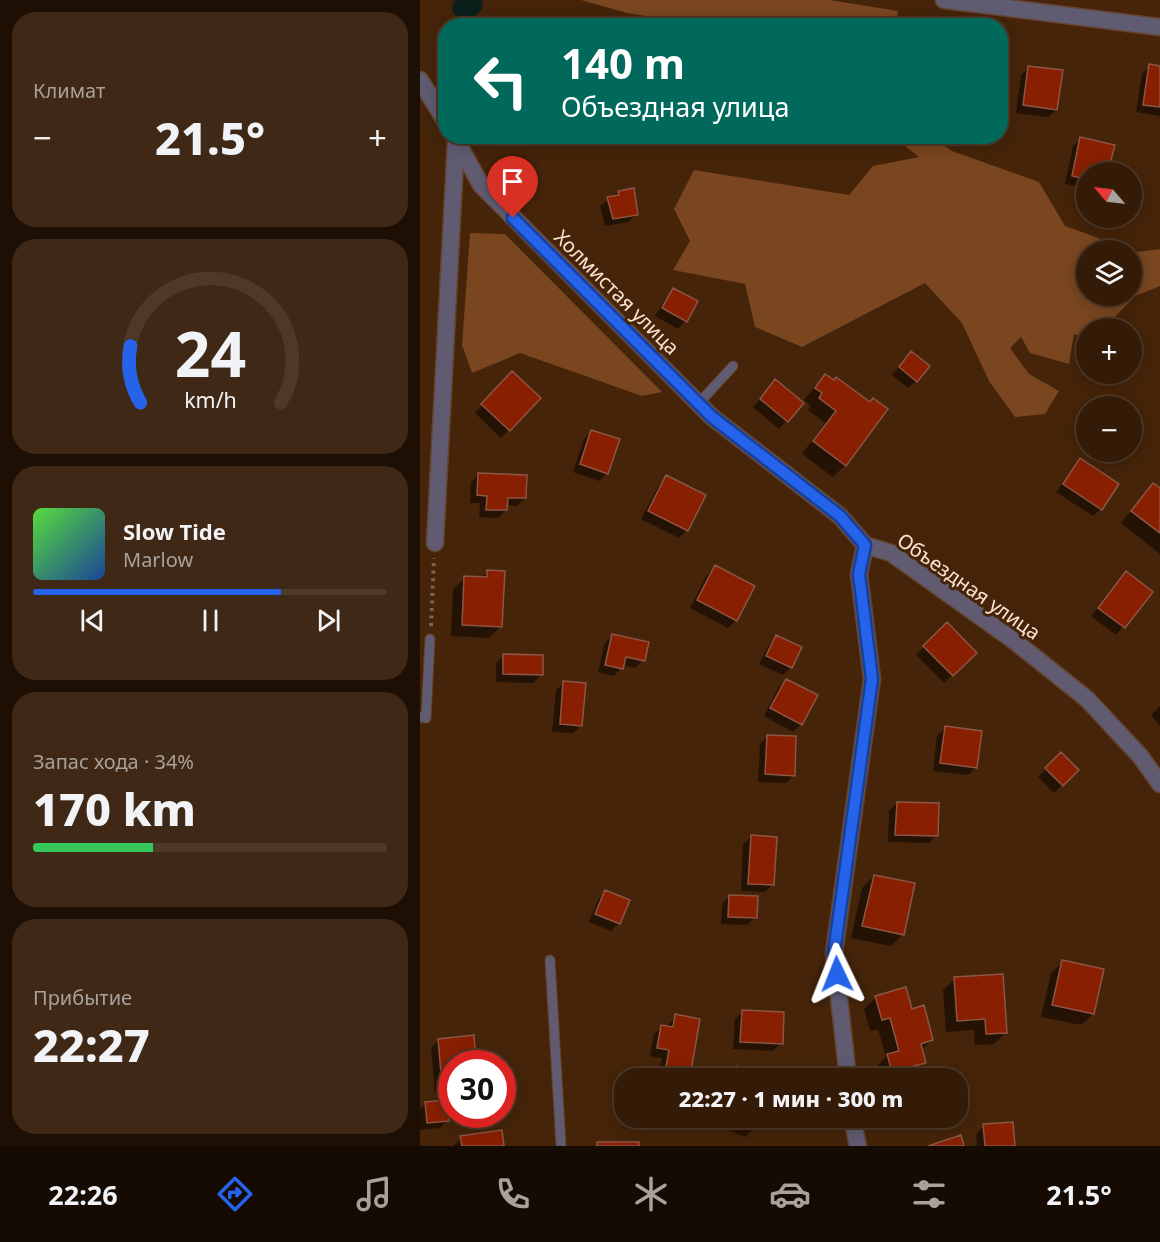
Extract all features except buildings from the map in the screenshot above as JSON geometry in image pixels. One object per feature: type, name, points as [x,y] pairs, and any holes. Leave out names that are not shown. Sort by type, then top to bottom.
[{"type":"street","points":[[944,0],[1160,27]]},
{"type":"street","points":[[420,80],[438,109]]},
{"type":"street","points":[[435,543],[455,144]]},
{"type":"street","name":"Холмистая улица","points":[[458,144],[482,185],[712,417]]},
{"type":"street","name":"Объездная улица","points":[[712,417],[840,516],[865,545],[891,553],[1013,640],[1088,699],[1141,757],[1160,784]]},
{"type":"street","points":[[847,1068],[834,953],[872,679],[859,574],[865,545]]},
{"type":"street","points":[[854,1128],[858,1146]]},
{"type":"lane","points":[[698,404],[733,366]]},
{"type":"lane","points":[[420,717],[426,718],[430,639]]},
{"type":"lane","points":[[550,960],[561,1146]]},
{"type":"path","points":[[430,639],[435,543]]},
{"type":"shaded area","points":[[581,0],[829,0],[898,11],[897,18],[657,18],[627,13]]},
{"type":"shaded area","points":[[902,144],[942,144],[952,151],[1039,182],[1065,226],[1104,240],[1076,240],[1076,306],[1125,306],[1114,318],[1076,318],[1076,335],[1074,334],[1069,364],[1030,353],[1021,337],[1010,348],[1029,374],[1059,391],[1045,414],[1015,417],[989,381],[962,323],[925,283],[802,347],[755,327],[745,284],[673,270],[690,241],[674,209],[694,170],[849,195],[873,166],[919,157]]},
{"type":"shaded area","points":[[470,233],[505,234],[662,392],[642,396],[520,353],[472,373],[462,345]]},
{"type":"shaded area","points":[[1160,249],[1160,286],[1142,293],[1142,251]]},
{"type":"water","points":[[456,0],[483,1],[482,10],[473,18],[456,16],[452,11],[453,2]]},
{"type":"route","points":[[513,218],[660,363],[698,404],[840,516],[865,545],[859,574],[872,679],[834,953],[837,974]]}]
